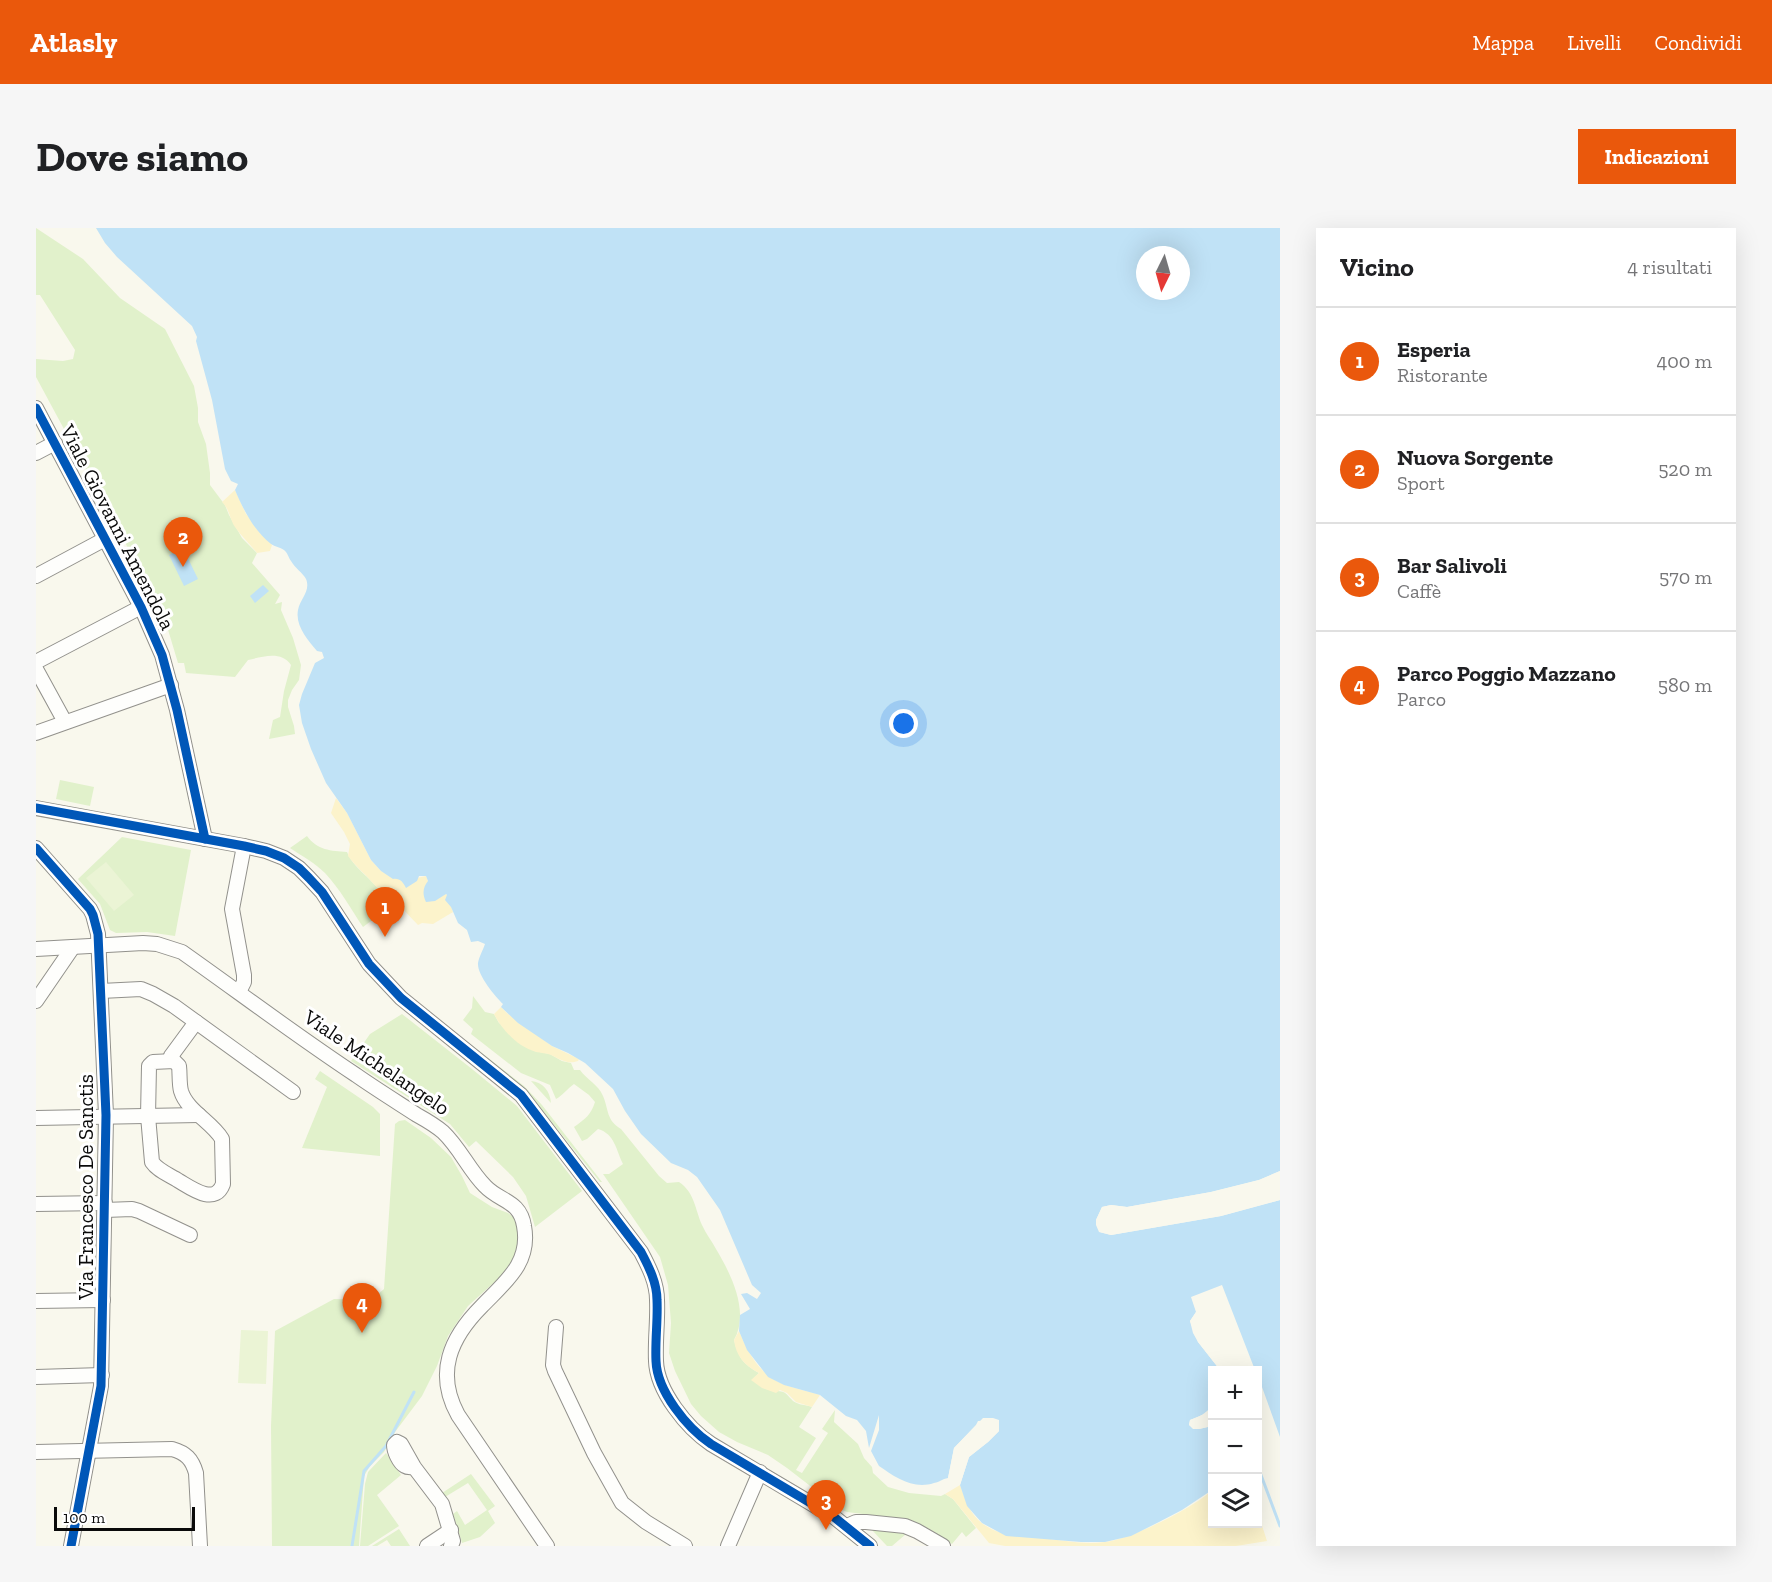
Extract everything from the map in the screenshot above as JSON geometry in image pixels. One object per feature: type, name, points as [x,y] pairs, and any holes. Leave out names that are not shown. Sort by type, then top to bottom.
[{"type":"street","name":"Viale Giovanni Amendola","points":[[36,408],[141,607],[162,655],[206,839]]},
{"type":"street","points":[[36,453],[55,443]]},
{"type":"street","points":[[36,576],[105,539]]},
{"type":"street","points":[[36,662],[141,607]]},
{"type":"street","points":[[36,669],[65,722]]},
{"type":"street","points":[[36,733],[171,685]]},
{"type":"street","points":[[36,808],[266,851],[284,858],[298,868],[322,891],[369,964],[401,998],[507,1083],[527,1102],[622,1226],[647,1264],[654,1281],[657,1298],[656,1362],[658,1373],[678,1412],[697,1435],[847,1526],[870,1546]]},
{"type":"street","points":[[239,992],[244,982],[244,975],[232,909],[244,846]]},
{"type":"street","name":"Via Francesco De Sanctis","points":[[36,848],[90,909],[95,921],[101,991],[106,1115],[101,1395],[70,1546]]},
{"type":"street","name":"Viale Michelangelo","points":[[36,948],[143,943],[170,947],[182,952],[354,1074],[442,1131],[461,1152],[486,1188],[516,1207],[525,1228],[523,1255],[508,1281],[482,1306],[457,1337],[448,1359],[446,1382],[451,1403],[458,1415],[547,1546]]},
{"type":"street","points":[[36,1001],[73,946]]},
{"type":"street","points":[[101,991],[146,990],[174,1006],[292,1092]]},
{"type":"street","points":[[169,1061],[196,1022]]},
{"type":"street","points":[[174,1061],[180,1066],[182,1093],[199,1114],[222,1139],[223,1184],[220,1191],[212,1194],[201,1193],[154,1166],[150,1157],[148,1116],[149,1066],[153,1062],[174,1061]]},
{"type":"street","points":[[36,1118],[199,1114]]},
{"type":"street","points":[[36,1204],[132,1209],[190,1235]]},
{"type":"street","points":[[36,1301],[103,1300]]},
{"type":"street","points":[[556,1327],[553,1365],[555,1371],[617,1495],[637,1516],[686,1546]]},
{"type":"street","points":[[36,1377],[102,1375]]},
{"type":"street","points":[[36,1452],[172,1449],[184,1453],[193,1463],[196,1473],[200,1546]]},
{"type":"street","points":[[414,1467],[442,1504],[451,1530],[452,1546]]},
{"type":"street","points":[[728,1546],[759,1472]]},
{"type":"street","points":[[847,1526],[856,1522],[866,1522],[904,1527],[917,1531],[943,1546]]},
{"type":"street","points":[[428,1546],[451,1530]]},
{"type":"green space","points":[[36,228],[83,259],[120,298],[165,329],[194,386],[198,422],[206,444],[210,485],[225,505],[242,538],[257,553],[252,563],[280,595],[275,604],[282,602],[281,610],[301,665],[299,680],[288,700],[295,734],[269,739],[273,720],[280,717],[291,665],[287,660],[277,656],[265,656],[248,660],[235,677],[186,673],[184,663],[178,663],[163,613],[36,377],[36,359],[63,361],[73,359],[75,350],[40,295],[36,295]]},
{"type":"green space","points":[[60,780],[94,787],[90,806],[56,799]]},
{"type":"green space","points":[[307,836],[320,847],[347,852],[356,866],[380,892],[387,909],[363,927],[325,873],[290,848]]},
{"type":"green space","points":[[122,837],[191,850],[175,936],[147,932],[116,933],[110,930],[100,904],[78,879]]},
{"type":"green space","points":[[106,862],[134,895],[114,911],[86,878]]},
{"type":"green space","points":[[473,996],[485,1012],[494,1014],[499,1023],[535,1051],[550,1054],[571,1063],[574,1070],[580,1070],[601,1092],[613,1122],[659,1176],[667,1183],[679,1182],[688,1191],[702,1225],[733,1281],[740,1317],[734,1340],[742,1360],[759,1373],[752,1380],[784,1393],[795,1402],[812,1407],[799,1427],[816,1438],[796,1470],[802,1473],[828,1433],[822,1429],[835,1410],[834,1422],[858,1444],[864,1458],[872,1467],[873,1473],[888,1487],[909,1493],[941,1496],[945,1494],[953,1499],[976,1528],[966,1537],[962,1532],[952,1544],[911,1520],[847,1512],[768,1455],[719,1432],[701,1416],[691,1404],[669,1353],[671,1323],[668,1285],[660,1257],[603,1174],[609,1174],[623,1164],[616,1148],[612,1139],[604,1131],[598,1129],[582,1141],[574,1127],[587,1116],[595,1102],[574,1084],[556,1099],[550,1085],[521,1073],[471,1034],[473,1029],[463,1020],[472,1008]]},
{"type":"green space","points":[[402,1014],[517,1106],[582,1191],[535,1227],[526,1196],[513,1177],[476,1141],[469,1147],[450,1124],[351,1061],[370,1034]]},
{"type":"green space","points":[[469,1043],[524,1086],[542,1105],[602,1182],[525,1089]]},
{"type":"green space","points":[[320,1071],[380,1114],[380,1156],[302,1148],[327,1087],[315,1079]]},
{"type":"green space","points":[[531,1081],[545,1088],[551,1103]]},
{"type":"green space","points":[[405,1120],[431,1138],[451,1157],[470,1193],[516,1219],[519,1238],[513,1260],[499,1278],[468,1306],[448,1336],[437,1366],[422,1396],[395,1432],[384,1452],[364,1476],[359,1546],[272,1546],[271,1426],[275,1331],[334,1299],[371,1300],[384,1289],[395,1124]]},
{"type":"green space","points":[[241,1330],[268,1331],[266,1384],[238,1383]]},
{"type":"green space","points":[[386,1453],[401,1475],[377,1495],[399,1526],[368,1546],[360,1546],[368,1472]]},
{"type":"green space","points":[[471,1474],[495,1506],[488,1511],[495,1523],[480,1537],[462,1543],[453,1514],[457,1511],[465,1525],[487,1510],[468,1483],[445,1497],[442,1493]]},
{"type":"green space","points":[[399,1529],[410,1546],[391,1546],[387,1540],[377,1546],[372,1546]]},
{"type":"green space","points":[[872,1530],[906,1534],[892,1546],[887,1546]]},
{"type":"sand","points":[[235,490],[246,514],[272,545],[270,551],[257,553],[233,524],[222,502]]},
{"type":"sand","points":[[336,798],[347,813],[371,860],[381,871],[403,881],[426,876],[428,881],[447,895],[453,912],[433,924],[418,925],[396,902],[387,909],[376,887],[348,856],[350,844],[331,813]]},
{"type":"sand","points":[[501,1007],[552,1046],[579,1059],[578,1061],[564,1061],[549,1054],[529,1050],[517,1042],[501,1026],[494,1014]]},
{"type":"sand","points":[[739,1331],[751,1355],[768,1375],[788,1386],[820,1395],[812,1407],[796,1402],[780,1390],[776,1393],[762,1388],[751,1380],[759,1373],[745,1363],[737,1351],[734,1340]]},
{"type":"sand","points":[[960,1485],[968,1506],[975,1516],[983,1524],[1004,1534],[1089,1543],[1116,1540],[1146,1529],[1177,1514],[1208,1493],[1208,1528],[1262,1528],[1262,1525],[1267,1541],[1236,1546],[1005,1546],[989,1543],[953,1499],[945,1494]]},
{"type":"water","points":[[96,228],[1280,228],[1280,1171],[1259,1180],[1211,1192],[1127,1207],[1111,1205],[1102,1207],[1096,1220],[1100,1232],[1111,1235],[1221,1216],[1280,1200],[1280,1437],[1262,1387],[1262,1366],[1253,1366],[1222,1285],[1191,1297],[1196,1312],[1190,1321],[1198,1342],[1217,1366],[1208,1366],[1208,1410],[1190,1420],[1189,1425],[1199,1429],[1208,1427],[1208,1493],[1182,1510],[1131,1536],[1105,1542],[1006,1536],[982,1523],[967,1506],[960,1485],[969,1457],[999,1431],[998,1420],[978,1421],[954,1448],[948,1478],[926,1485],[912,1484],[879,1466],[871,1451],[879,1430],[879,1415],[869,1448],[866,1431],[857,1420],[846,1416],[820,1395],[784,1385],[768,1377],[747,1350],[739,1331],[740,1315],[750,1309],[741,1294],[747,1293],[757,1299],[761,1293],[752,1285],[720,1210],[697,1177],[688,1170],[671,1163],[641,1134],[613,1089],[585,1063],[552,1046],[518,1023],[501,1007],[503,1004],[487,985],[478,968],[485,944],[478,941],[471,942],[467,930],[458,923],[445,900],[447,895],[435,901],[426,902],[424,888],[428,881],[426,876],[419,876],[417,881],[406,888],[401,881],[381,871],[371,860],[347,813],[326,783],[302,723],[299,705],[315,663],[324,658],[322,652],[317,651],[306,637],[298,622],[299,606],[307,587],[306,579],[285,551],[271,544],[254,526],[235,490],[238,484],[231,481],[225,469],[212,400],[196,341],[197,337],[192,326],[117,257]]},
{"type":"water","points":[[183,548],[198,579],[184,586],[169,555]]},
{"type":"water","points":[[263,585],[269,591],[255,603],[250,596]]},
{"type":"pier","points":[[1280,1171],[1280,1175],[1260,1183],[1211,1195],[1128,1210],[1111,1208],[1104,1210],[1099,1224],[1102,1230],[1111,1231],[1220,1213],[1280,1197],[1280,1200],[1221,1216],[1111,1235],[1099,1232],[1096,1225],[1102,1207],[1111,1205],[1127,1207],[1211,1192],[1259,1180]]},
{"type":"pier","points":[[1196,1312],[1198,1314],[1194,1322],[1196,1332],[1220,1366],[1217,1366],[1198,1342],[1190,1321]]},
{"type":"pier","points":[[1207,1413],[1208,1415],[1192,1423],[1194,1426],[1208,1424],[1208,1427],[1193,1429],[1189,1425],[1190,1420]]},
{"type":"pier","points":[[983,1418],[999,1420],[999,1431],[969,1457],[960,1485],[957,1484],[966,1455],[996,1429],[996,1422],[983,1421],[981,1423],[957,1449],[950,1481],[948,1478],[954,1448]]},
{"type":"waterway","points":[[352,1546],[364,1471],[386,1446],[414,1392]]},
{"type":"waterway","points":[[1261,1474],[1280,1526]]},
{"type":"cycle path","points":[[36,408],[141,607],[162,655],[177,710],[205,839]]},
{"type":"cycle path","points":[[36,808],[266,851],[284,858],[299,868],[322,892],[369,964],[401,998],[521,1095],[641,1252],[652,1275],[657,1294],[656,1361],[658,1373],[668,1396],[683,1419],[711,1444],[834,1517],[870,1546]]},
{"type":"cycle path","points":[[36,848],[90,909],[98,934],[106,1115],[101,1386],[71,1546]]},
{"type":"place","name":"Nuova Sorgente","points":[[183,567]]},
{"type":"place","name":"Esperia","points":[[385,937]]},
{"type":"place","name":"Parco Poggio Mazzano","points":[[362,1333]]},
{"type":"place","name":"Bar Salivoli","points":[[826,1530]]}]
